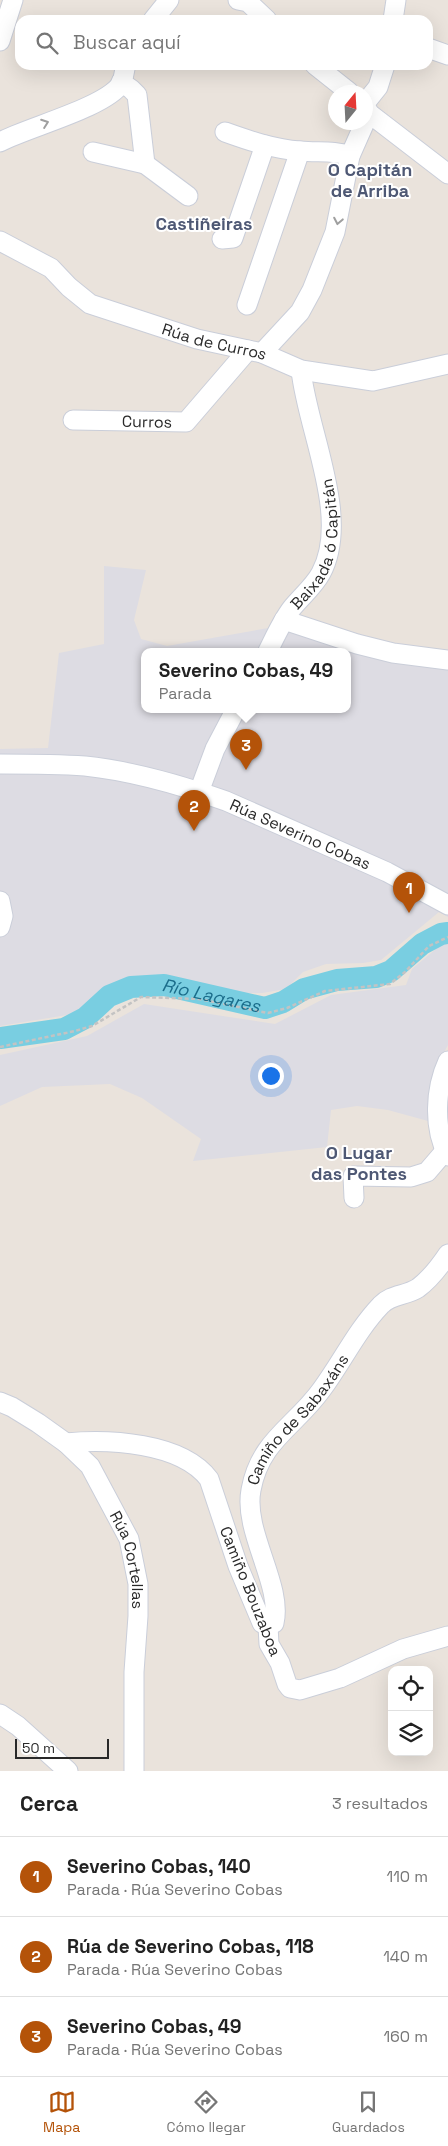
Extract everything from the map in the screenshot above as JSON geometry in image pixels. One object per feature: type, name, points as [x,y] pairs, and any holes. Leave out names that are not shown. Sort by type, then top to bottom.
[{"type":"street","points":[[0,41],[13,0]]},
{"type":"street","points":[[160,15],[169,0]]},
{"type":"street","points":[[394,15],[396,0]]},
{"type":"street","points":[[245,1],[261,15]]},
{"type":"street","points":[[433,50],[448,55]]},
{"type":"street","points":[[321,70],[340,85]]},
{"type":"street","points":[[373,98],[383,70]]},
{"type":"street","points":[[0,142],[15,134],[80,110],[104,97],[124,74],[137,95],[145,164]]},
{"type":"street","points":[[373,119],[448,174]]},
{"type":"street","points":[[255,352],[300,312],[312,290],[335,232],[350,156],[360,130]]},
{"type":"street","points":[[225,132],[265,145],[300,151],[340,152],[350,156]]},
{"type":"street","points":[[222,239],[233,238],[265,145]]},
{"type":"street","points":[[247,305],[300,151]]},
{"type":"street","points":[[93,152],[145,164],[188,196]]},
{"type":"street","name":"Rúa de Curros","points":[[0,241],[51,268],[69,287],[90,304],[197,340],[255,352],[301,370],[373,381],[448,364]]},
{"type":"street","name":"Curros","points":[[73,420],[186,422],[255,352]]},
{"type":"street","name":"Baixada ó Capitán","points":[[270,648],[284,620],[321,572],[327,556],[331,528],[329,494],[303,391],[301,370]]},
{"type":"street","points":[[284,620],[357,644],[393,653],[448,660]]},
{"type":"street","points":[[199,792],[215,749],[234,713]]},
{"type":"street","name":"Rúa Severino Cobas","points":[[0,764],[87,766],[150,778],[199,792],[226,801],[378,868],[448,905]]},
{"type":"street","points":[[0,901],[3,916],[0,927]]},
{"type":"street","points":[[354,1198],[353,1176],[411,1177],[427,1172],[447,1153],[439,1135],[438,1119],[440,1093],[448,1061]]},
{"type":"street","name":"Camiño de Sabaxáns","points":[[268,1626],[274,1623],[276,1615],[272,1591],[252,1524],[250,1493],[258,1463],[270,1444],[321,1391],[367,1320],[382,1303],[397,1295],[418,1288],[439,1267],[448,1254]]},
{"type":"street","name":"Rúa Cortellas","points":[[0,1402],[31,1419],[66,1443],[90,1466],[129,1539],[138,1584],[134,1672],[134,1771]]},
{"type":"street","name":"Camiño Bouzaboa","points":[[66,1443],[140,1444],[178,1457],[203,1471],[209,1479],[238,1566],[262,1623],[268,1626],[269,1644],[280,1663],[290,1688],[300,1690],[340,1678],[403,1649],[448,1636]]},
{"type":"street","points":[[0,1714],[18,1726],[68,1771]]},
{"type":"path","points":[[0,1047],[92,1026],[141,997],[199,999],[268,1013],[287,1008],[325,991],[390,984],[405,972],[429,946],[448,937]]},
{"type":"shaded area","points":[[104,566],[146,570],[134,620],[141,639],[167,646],[291,624],[448,664],[448,917],[439,912],[381,960],[363,963],[326,964],[303,972],[286,989],[262,993],[229,993],[186,980],[144,976],[113,983],[73,1014],[0,1026],[0,749],[48,748],[59,653],[104,644]]},
{"type":"shaded area","points":[[448,939],[448,1045],[436,1067],[428,1121],[388,1110],[357,1106],[331,1110],[327,1147],[193,1161],[201,1139],[142,1098],[110,1084],[42,1087],[0,1106],[0,1055],[87,1036],[144,1004],[275,1024],[331,995],[406,985],[412,969]]},
{"type":"waterway","name":"Río Lagares","points":[[0,1038],[64,1029],[85,1018],[109,996],[131,987],[164,985],[265,1008],[283,1002],[304,989],[337,980],[376,977],[391,971],[422,944],[441,934],[448,933]]},
{"type":"place","name":"Severino Cobas, 49","points":[[246,770]]},
{"type":"place","name":"Rúa de Severino Cobas, 118","points":[[194,831]]},
{"type":"place","name":"Severino Cobas, 140","points":[[409,913]]},
{"type":"district","name":"O Capitán de Arriba","points":[[370,180]]},
{"type":"district","name":"Castiñeiras","points":[[204,224]]},
{"type":"district","name":"O Lugar das Pontes","points":[[359,1163]]}]
